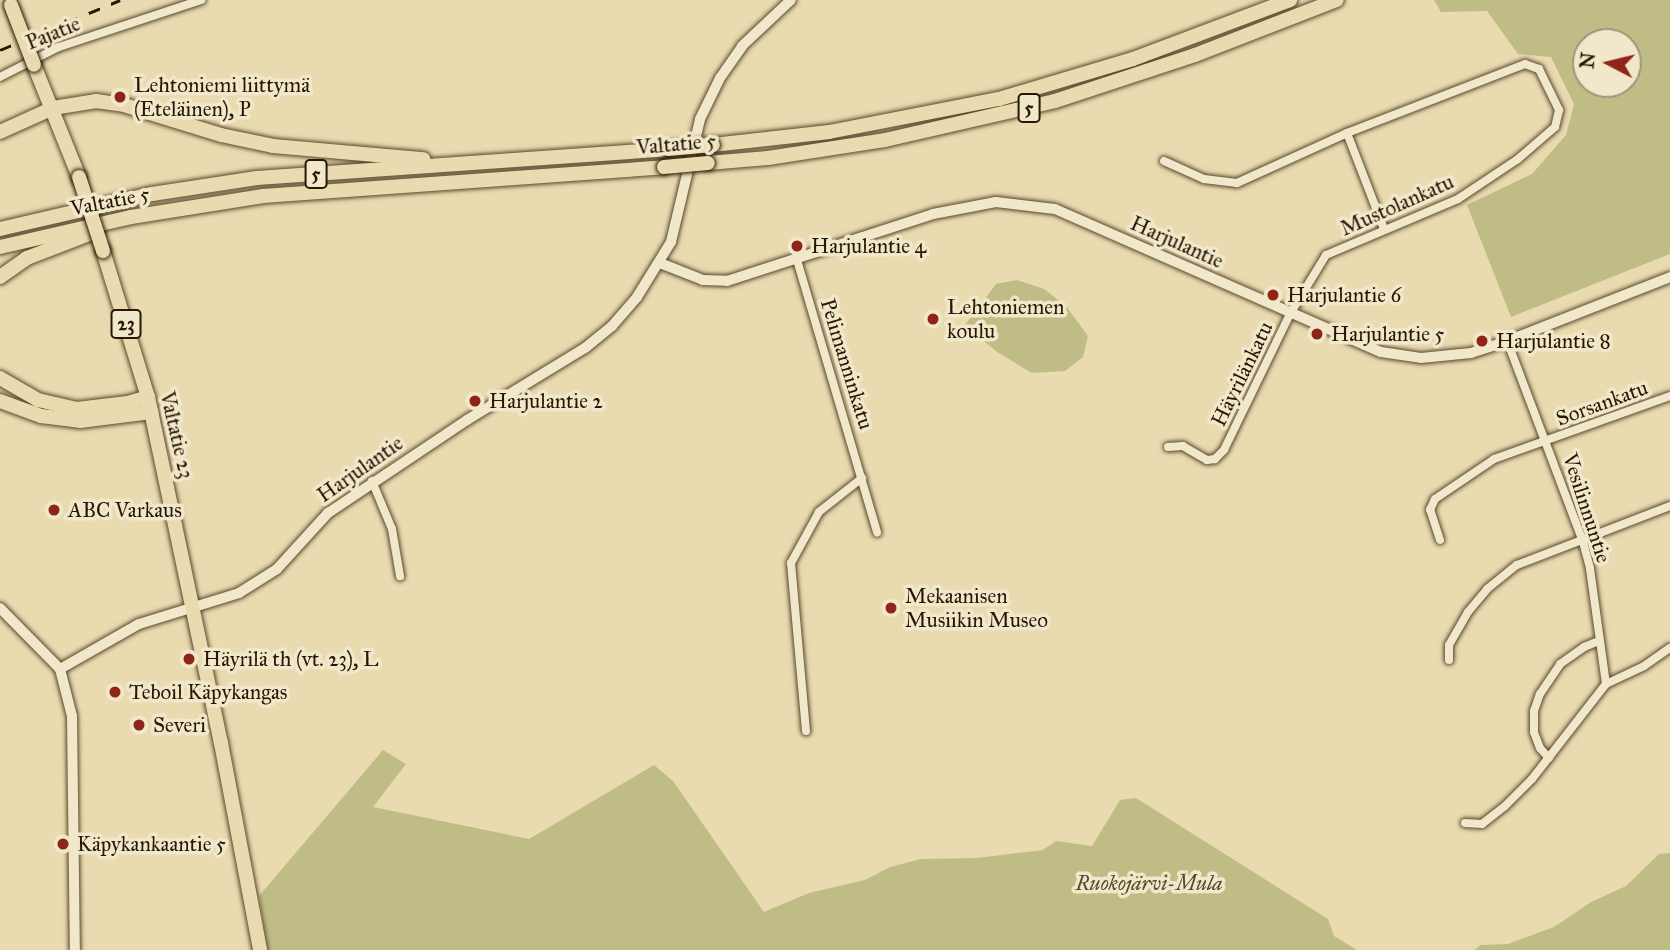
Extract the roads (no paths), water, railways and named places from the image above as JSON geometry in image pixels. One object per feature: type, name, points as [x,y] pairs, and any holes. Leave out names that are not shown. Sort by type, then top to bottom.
[{"type":"highway","name":"Valtatie 5","points":[[0,229],[152,194],[257,178],[668,149],[829,132],[999,99],[1133,59],[1290,0]]},
{"type":"highway","name":"Valtatie 5","points":[[0,247],[131,217],[263,196],[708,163],[780,156],[885,140],[1055,101],[1195,55],[1337,0]]},
{"type":"highway","name":"Valtatie 23","points":[[10,3],[79,177],[148,397],[193,608],[260,950]]},
{"type":"highway","points":[[0,132],[53,108],[96,101],[124,105],[221,135],[273,146],[481,162]]},
{"type":"highway","points":[[0,277],[27,258],[131,217]]},
{"type":"highway","points":[[0,377],[38,400],[76,409],[107,407],[148,397]]},
{"type":"highway","points":[[0,401],[41,416],[80,421],[151,412]]},
{"type":"street","name":"Pajatie","points":[[0,77],[59,47],[201,0]]},
{"type":"street","name":"Harjulantie","points":[[60,669],[139,624],[239,593],[277,569],[328,513],[372,481],[585,348],[612,326],[660,263],[671,242],[700,119],[720,78],[743,46],[791,0]]},
{"type":"street","name":"Mustolankatu","points":[[1164,160],[1204,179],[1237,183],[1347,134],[1524,64],[1539,69],[1559,110],[1555,127],[1518,159],[1468,193],[1326,255],[1290,314]]},
{"type":"street","points":[[1347,134],[1384,229]]},
{"type":"street","name":"Harjulantie","points":[[660,263],[703,280],[727,281],[933,214],[996,202],[1055,209],[1381,352],[1421,358],[1471,353],[1670,276]]},
{"type":"street","name":"Pelimanninkatu","points":[[797,260],[877,532]]},
{"type":"street","name":"Häyrilänkatu","points":[[1168,447],[1183,446],[1207,460],[1215,459],[1224,450],[1290,314]]},
{"type":"street","name":"Vesilinnuntie","points":[[1507,341],[1582,538],[1590,568],[1606,684]]},
{"type":"street","name":"Sorsankatu","points":[[1440,540],[1430,510],[1436,499],[1494,458],[1546,442],[1670,396]]},
{"type":"street","points":[[806,731],[791,564],[819,512],[862,478]]},
{"type":"street","points":[[372,481],[392,529],[400,576]]},
{"type":"street","points":[[1449,660],[1449,645],[1457,629],[1487,589],[1517,565],[1670,506]]},
{"type":"street","points":[[1,612],[60,669],[72,716],[75,950]]},
{"type":"street","points":[[1549,758],[1539,748],[1534,732],[1534,710],[1540,694],[1560,664],[1584,647],[1599,641]]},
{"type":"street","points":[[1465,823],[1482,824],[1505,806],[1549,758],[1606,684],[1644,666],[1670,648]]},
{"type":"railway","points":[[0,50],[120,0]]},
{"type":"place","name":"Lehtoniemi liittymä (Eteläinen), P","points":[[120,97]]},
{"type":"place","name":"Harjulantie 4","points":[[797,246]]},
{"type":"place","name":"Harjulantie 6","points":[[1273,295]]},
{"type":"place","name":"Lehtoniemen koulu","points":[[933,319]]},
{"type":"place","name":"Harjulantie 5","points":[[1317,334]]},
{"type":"place","name":"Harjulantie 8","points":[[1482,341]]},
{"type":"place","name":"Harjulantie 2","points":[[475,401]]},
{"type":"place","name":"ABC Varkaus","points":[[54,510]]},
{"type":"place","name":"Mekaanisen Musiikin Museo","points":[[891,608]]},
{"type":"place","name":"Häyrilä th (vt. 23), L","points":[[189,659]]},
{"type":"place","name":"Teboil Käpykangas","points":[[115,692]]},
{"type":"place","name":"Severi","points":[[139,725]]},
{"type":"place","name":"Käpykankaantie 5","points":[[63,844]]},
{"type":"park label","name":"Ruokojärvi-Mula","points":[[1149,883]]}]
